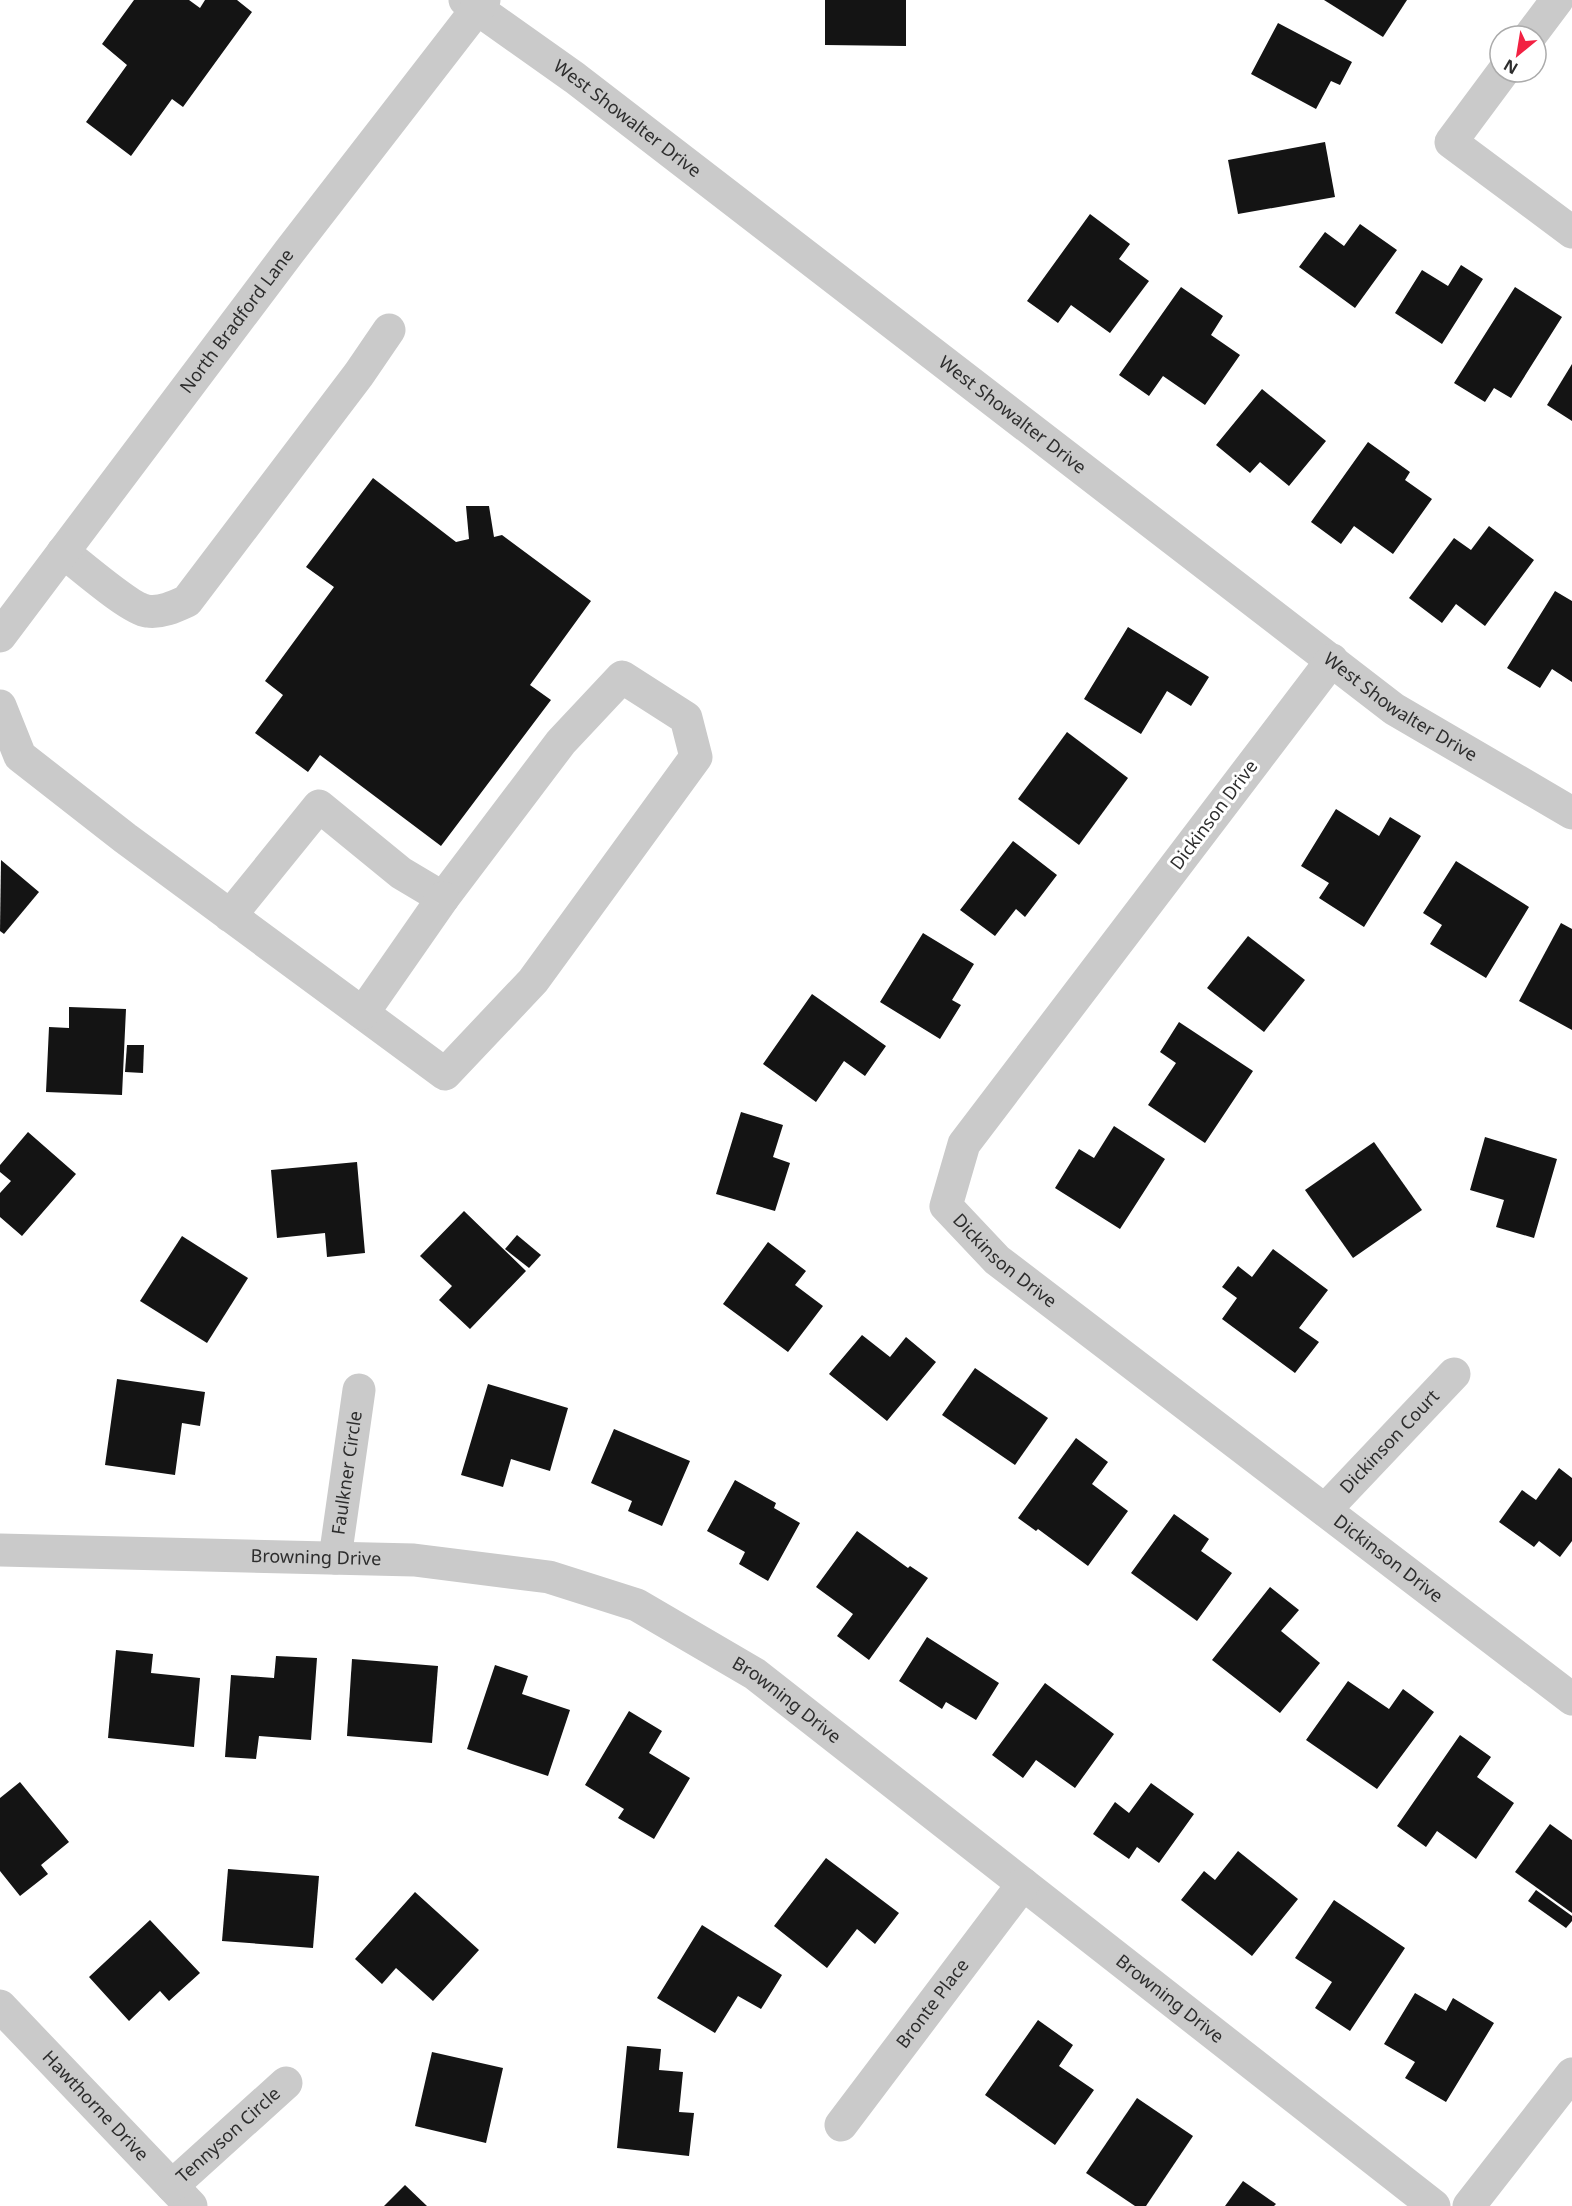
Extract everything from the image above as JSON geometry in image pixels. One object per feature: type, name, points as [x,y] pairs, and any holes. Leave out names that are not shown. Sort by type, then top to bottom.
[{"type":"street","points":[[1539,24],[1557,0]]},
{"type":"street","name":"North Bradford Lane","points":[[0,636],[476,3]]},
{"type":"street","name":"West Showalter Drive","points":[[476,3],[1395,709],[1572,813]]},
{"type":"street","points":[[1494,84],[1451,142],[1572,232]]},
{"type":"street","points":[[63,552],[121,597],[145,611],[168,610],[187,601],[359,374],[389,330]]},
{"type":"street","name":"Dickinson Drive","points":[[1332,660],[964,1144],[946,1206],[998,1260],[1572,1699]]},
{"type":"street","points":[[0,706],[20,756],[125,838],[445,1074],[533,981],[696,757],[686,718],[622,677],[561,742],[443,898],[363,1013]]},
{"type":"street","points":[[230,916],[319,806],[401,873],[443,898]]},
{"type":"street","name":"Dickinson Court","points":[[1325,1510],[1454,1374]]},
{"type":"street","name":"Faulkner Circle","points":[[335,1558],[358,1390]]},
{"type":"street","name":"Browning Drive","points":[[0,1550],[414,1560],[549,1577],[637,1605],[755,1674],[1434,2206]]},
{"type":"street","name":"Bronte Place","points":[[841,2125],[1023,1884]]},
{"type":"street","name":"Hawthorne Drive","points":[[0,2006],[181,2196]]},
{"type":"street","points":[[1469,2206],[1572,2074]]},
{"type":"street","name":"Tennyson Circle","points":[[181,2196],[286,2083]]},
{"type":"building","points":[[134,0],[189,0],[200,8],[205,0],[237,0],[252,12],[183,107],[172,99],[131,156],[86,122],[127,65],[102,44]]},
{"type":"building","points":[[825,0],[906,0],[906,46],[825,45]]},
{"type":"building","points":[[1324,0],[1407,0],[1383,37]]},
{"type":"building","points":[[1278,23],[1352,62],[1340,85],[1331,81],[1316,109],[1251,74]]},
{"type":"building","points":[[1325,142],[1335,197],[1238,214],[1228,160]]},
{"type":"building","points":[[1090,214],[1130,244],[1119,259],[1149,281],[1110,333],[1071,305],[1058,323],[1027,301]]},
{"type":"building","points":[[1360,224],[1397,250],[1355,308],[1299,267],[1325,232],[1344,246]]},
{"type":"building","points":[[1461,265],[1483,279],[1442,344],[1395,313],[1422,270],[1448,286]]},
{"type":"building","points":[[1181,287],[1223,316],[1211,335],[1240,355],[1205,405],[1163,376],[1149,396],[1119,375]]},
{"type":"building","points":[[1515,287],[1562,317],[1511,398],[1494,388],[1485,402],[1454,383]]},
{"type":"building","points":[[1572,364],[1572,421],[1547,405]]},
{"type":"building","points":[[1262,389],[1326,441],[1289,486],[1260,462],[1250,473],[1216,445]]},
{"type":"building","points":[[1368,442],[1410,472],[1405,480],[1432,499],[1393,554],[1354,526],[1341,544],[1311,522]]},
{"type":"building","points":[[373,478],[456,542],[469,539],[466,506],[489,506],[494,537],[502,535],[591,601],[530,685],[551,700],[441,846],[320,755],[308,772],[255,733],[283,695],[265,681],[334,587],[306,567]]},
{"type":"building","points":[[1489,526],[1534,560],[1485,626],[1456,604],[1442,623],[1409,598],[1454,538],[1471,550]]},
{"type":"building","points":[[1555,591],[1572,601],[1572,682],[1552,669],[1540,688],[1507,668]]},
{"type":"building","points":[[1128,627],[1209,677],[1191,706],[1167,691],[1141,734],[1084,699]]},
{"type":"building","points":[[1067,732],[1128,778],[1079,845],[1018,799]]},
{"type":"building","points":[[1336,809],[1379,836],[1390,817],[1421,836],[1364,927],[1319,898],[1329,883],[1301,866]]},
{"type":"building","points":[[1013,841],[1057,875],[1025,917],[1016,909],[995,936],[960,910]]},
{"type":"building","points":[[1,860],[39,892],[4,934],[0,931]]},
{"type":"building","points":[[1456,861],[1529,907],[1486,978],[1430,944],[1442,925],[1423,913]]},
{"type":"building","points":[[1561,923],[1572,929],[1572,1030],[1519,1001]]},
{"type":"building","points":[[923,933],[974,964],[952,1000],[961,1005],[940,1039],[880,1002]]},
{"type":"building","points":[[1248,936],[1305,980],[1264,1032],[1207,988]]},
{"type":"building","points":[[812,994],[886,1046],[865,1076],[844,1061],[816,1102],[763,1064]]},
{"type":"building","points":[[69,1007],[126,1009],[122,1095],[46,1092],[49,1027],[69,1028]]},
{"type":"building","points":[[1179,1022],[1253,1071],[1205,1143],[1148,1105],[1176,1063],[1160,1052]]},
{"type":"building","points":[[127,1045],[144,1045],[143,1073],[125,1072]]},
{"type":"building","points":[[741,1112],[783,1125],[773,1157],[790,1163],[775,1211],[716,1194]]},
{"type":"building","points":[[1114,1126],[1165,1159],[1120,1229],[1055,1188],[1079,1149],[1094,1158]]},
{"type":"building","points":[[28,1132],[76,1174],[22,1236],[0,1217],[0,1193],[11,1181],[0,1172],[0,1165]]},
{"type":"building","points":[[1485,1137],[1557,1159],[1534,1238],[1496,1227],[1504,1200],[1470,1190]]},
{"type":"building","points":[[1374,1142],[1422,1210],[1353,1258],[1305,1190]]},
{"type":"building","points":[[357,1162],[365,1253],[327,1257],[325,1233],[277,1238],[271,1170]]},
{"type":"building","points":[[464,1211],[526,1271],[470,1329],[439,1300],[452,1286],[420,1256]]},
{"type":"building","points":[[517,1235],[541,1255],[529,1268],[505,1249]]},
{"type":"building","points":[[182,1236],[248,1278],[207,1343],[140,1301]]},
{"type":"building","points":[[768,1242],[806,1271],[795,1285],[823,1306],[788,1352],[723,1304]]},
{"type":"building","points":[[1273,1249],[1328,1290],[1299,1328],[1319,1342],[1295,1373],[1222,1319],[1237,1298],[1222,1287],[1238,1266],[1252,1277]]},
{"type":"building","points":[[862,1335],[890,1357],[906,1337],[936,1362],[887,1421],[829,1374]]},
{"type":"building","points":[[975,1368],[1048,1418],[1015,1465],[942,1415]]},
{"type":"building","points":[[117,1379],[205,1392],[200,1426],[182,1423],[175,1475],[105,1465]]},
{"type":"building","points":[[488,1384],[568,1408],[550,1471],[511,1459],[503,1487],[461,1475]]},
{"type":"building","points":[[614,1429],[690,1461],[662,1526],[628,1511],[632,1501],[591,1483]]},
{"type":"building","points":[[1076,1438],[1108,1462],[1092,1484],[1128,1511],[1088,1566],[1038,1529],[1036,1531],[1018,1518]]},
{"type":"building","points":[[1559,1468],[1572,1478],[1572,1541],[1560,1557],[1539,1541],[1534,1547],[1499,1522],[1522,1490],[1536,1500]]},
{"type":"building","points":[[735,1480],[776,1503],[774,1508],[800,1523],[768,1581],[739,1564],[745,1552],[707,1531]]},
{"type":"building","points":[[1174,1514],[1209,1539],[1201,1551],[1232,1573],[1197,1621],[1131,1573]]},
{"type":"building","points":[[857,1531],[908,1568],[910,1566],[928,1578],[869,1660],[837,1636],[853,1614],[816,1587]]},
{"type":"building","points":[[1270,1587],[1299,1610],[1281,1631],[1320,1663],[1280,1713],[1212,1660]]},
{"type":"building","points":[[927,1637],[999,1683],[976,1720],[946,1702],[942,1709],[899,1681]]},
{"type":"building","points":[[116,1650],[153,1654],[151,1673],[200,1678],[194,1747],[108,1738]]},
{"type":"building","points":[[276,1656],[317,1658],[311,1740],[259,1736],[256,1759],[225,1757],[231,1675],[274,1678]]},
{"type":"building","points":[[352,1659],[438,1666],[432,1743],[347,1736]]},
{"type":"building","points":[[495,1665],[528,1676],[522,1694],[570,1710],[548,1776],[467,1749]]},
{"type":"building","points":[[1348,1681],[1389,1709],[1403,1689],[1434,1712],[1377,1789],[1306,1740]]},
{"type":"building","points":[[1045,1683],[1114,1734],[1075,1788],[1036,1760],[1023,1778],[992,1755]]},
{"type":"building","points":[[629,1711],[662,1731],[649,1753],[690,1778],[654,1839],[618,1818],[624,1809],[585,1785]]},
{"type":"building","points":[[1460,1735],[1491,1757],[1477,1777],[1514,1803],[1476,1859],[1437,1831],[1426,1847],[1397,1826]]},
{"type":"building","points":[[20,1782],[69,1842],[41,1865],[48,1874],[20,1896],[0,1871],[0,1798]]},
{"type":"building","points":[[1151,1783],[1194,1814],[1159,1863],[1137,1847],[1129,1859],[1093,1834],[1115,1802],[1129,1813]]},
{"type":"building","points":[[1550,1824],[1572,1840],[1572,1913],[1515,1872]]},
{"type":"building","points":[[1238,1851],[1298,1899],[1252,1956],[1181,1900],[1204,1871],[1215,1880]]},
{"type":"building","points":[[826,1858],[899,1913],[875,1944],[857,1929],[827,1968],[774,1926]]},
{"type":"building","points":[[228,1869],[319,1876],[313,1948],[222,1941]]},
{"type":"building","points":[[1536,1890],[1572,1916],[1572,1921],[1566,1928],[1528,1901]]},
{"type":"building","points":[[415,1892],[479,1950],[433,2001],[396,1968],[382,1984],[355,1959]]},
{"type":"building","points":[[1334,1900],[1405,1948],[1350,2031],[1315,2008],[1332,1982],[1295,1958]]},
{"type":"building","points":[[150,1920],[200,1973],[169,2001],[160,1991],[129,2021],[89,1977]]},
{"type":"building","points":[[702,1925],[782,1975],[761,2009],[738,1996],[715,2033],[657,1998]]},
{"type":"building","points":[[1415,1993],[1446,2011],[1453,1998],[1494,2023],[1446,2102],[1405,2078],[1415,2062],[1384,2044]]},
{"type":"building","points":[[1038,2020],[1073,2045],[1059,2066],[1094,2090],[1055,2145],[985,2095]]},
{"type":"building","points":[[627,2046],[661,2049],[659,2070],[683,2072],[679,2112],[694,2113],[689,2156],[617,2148]]},
{"type":"building","points":[[432,2052],[503,2068],[486,2143],[415,2126]]},
{"type":"building","points":[[1137,2098],[1193,2136],[1146,2206],[1135,2206],[1086,2173]]},
{"type":"building","points":[[1243,2181],[1276,2204],[1274,2206],[1225,2206]]},
{"type":"building","points":[[405,2185],[427,2206],[384,2206]]}]
